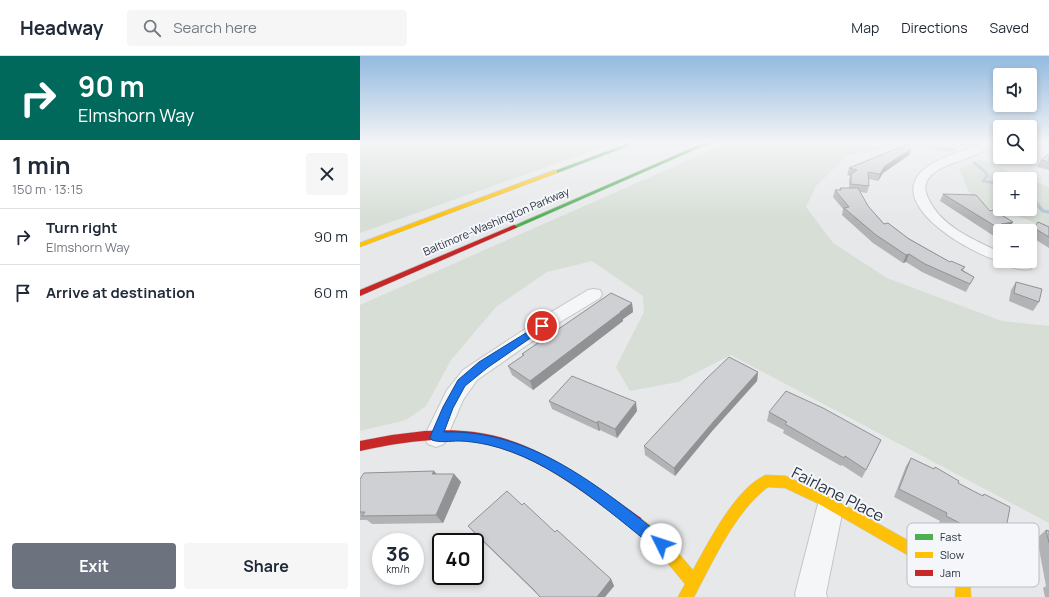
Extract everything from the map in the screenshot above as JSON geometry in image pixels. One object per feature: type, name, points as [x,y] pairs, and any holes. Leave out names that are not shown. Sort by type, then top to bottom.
[{"type":"main road","name":"Baltimore-Washington Parkway","points":[[360,245],[566,168]]},
{"type":"main road","name":"Baltimore-Washington Parkway","points":[[360,293],[649,168]]},
{"type":"main road","points":[[360,446],[401,440],[460,436],[489,440],[523,450],[545,460],[606,500],[641,527],[661,544],[694,583]]},
{"type":"main road","name":"Fairlane Place","points":[[686,597],[720,535],[750,493],[766,481],[786,482],[831,504],[907,547]]},
{"type":"street","points":[[937,168],[927,173],[919,184],[919,192],[925,207],[941,223],[968,242],[993,254]]},
{"type":"street","points":[[436,437],[456,392],[470,375],[554,318],[594,294]]},
{"type":"street","points":[[812,597],[810,594],[831,504]]},
{"type":"shaded area","points":[[360,168],[543,168],[360,233]]},
{"type":"shaded area","points":[[670,168],[834,168],[816,186],[806,207],[833,243],[887,278],[1002,321],[1049,326],[1049,523],[731,355],[678,382],[630,391],[616,367],[644,312],[643,296],[592,261],[547,272],[496,307],[451,360],[426,406],[406,420],[360,431],[360,305]]},
{"type":"shaded area","points":[[1001,168],[1011,172],[993,172],[993,209],[989,208],[969,192],[959,169]]},
{"type":"shaded area","points":[[1037,183],[1049,187],[1049,230],[1016,216],[1037,216]]},
{"type":"building","points":[[850,168],[884,168],[880,174],[868,172],[869,186],[851,184],[851,174],[857,170]]},
{"type":"building","points":[[840,188],[858,188],[868,206],[884,224],[888,223],[909,239],[950,262],[951,261],[965,267],[961,270],[974,277],[970,284],[925,264],[909,254],[906,255],[876,235],[844,208],[849,207],[835,190],[841,190]]},
{"type":"building","points":[[943,194],[976,195],[990,211],[993,210],[993,216],[1003,216],[1013,222],[993,225]]},
{"type":"building","points":[[1038,222],[1049,227],[1049,237],[1037,230]]},
{"type":"building","points":[[1016,282],[1042,289],[1039,302],[1014,293]]},
{"type":"building","points":[[611,293],[632,303],[530,381],[508,366],[524,355],[522,354]]},
{"type":"building","points":[[729,357],[758,372],[674,468],[644,446],[706,379]]},
{"type":"building","points":[[572,376],[636,402],[615,429],[598,421],[597,423],[549,401]]},
{"type":"building","points":[[786,391],[823,408],[881,440],[866,470],[845,456],[844,458],[785,424],[787,422],[769,412]]},
{"type":"building","points":[[911,458],[934,469],[935,467],[959,481],[958,483],[983,496],[984,494],[1010,507],[1007,523],[960,523],[946,516],[947,513],[899,489]]},
{"type":"building","points":[[434,471],[432,474],[454,474],[436,515],[362,516],[365,512],[360,512],[360,479],[364,473]]},
{"type":"building","points":[[507,491],[522,505],[524,503],[555,532],[557,530],[611,579],[597,597],[540,597],[484,542],[484,533],[475,533],[468,526]]},
{"type":"building","points":[[1046,530],[1049,531],[1049,543]]},
{"type":"waterway","points":[[981,168],[987,176],[983,181],[993,183]]},
{"type":"waterway","points":[[1037,204],[1043,211],[1049,212]]},
{"type":"traffic: fast","points":[[555,172],[565,168]]},
{"type":"traffic: fast","points":[[514,227],[650,168]]},
{"type":"traffic: slow","points":[[360,245],[555,172]]},
{"type":"traffic: slow","points":[[686,597],[720,535],[750,493],[766,481],[786,482],[824,500],[907,547]]},
{"type":"traffic: slow","points":[[636,523],[661,544],[694,583]]},
{"type":"traffic: slow","points":[[963,587],[963,597]]},
{"type":"traffic: jam","points":[[360,293],[514,227]]},
{"type":"traffic: jam","points":[[360,446],[392,440],[441,435],[458,435],[490,440],[511,446],[549,463],[585,486],[636,523]]},
{"type":"route","points":[[542,326],[483,365],[462,383],[448,407],[436,437],[460,436],[489,440],[523,450],[545,460],[606,500],[661,544]]}]
